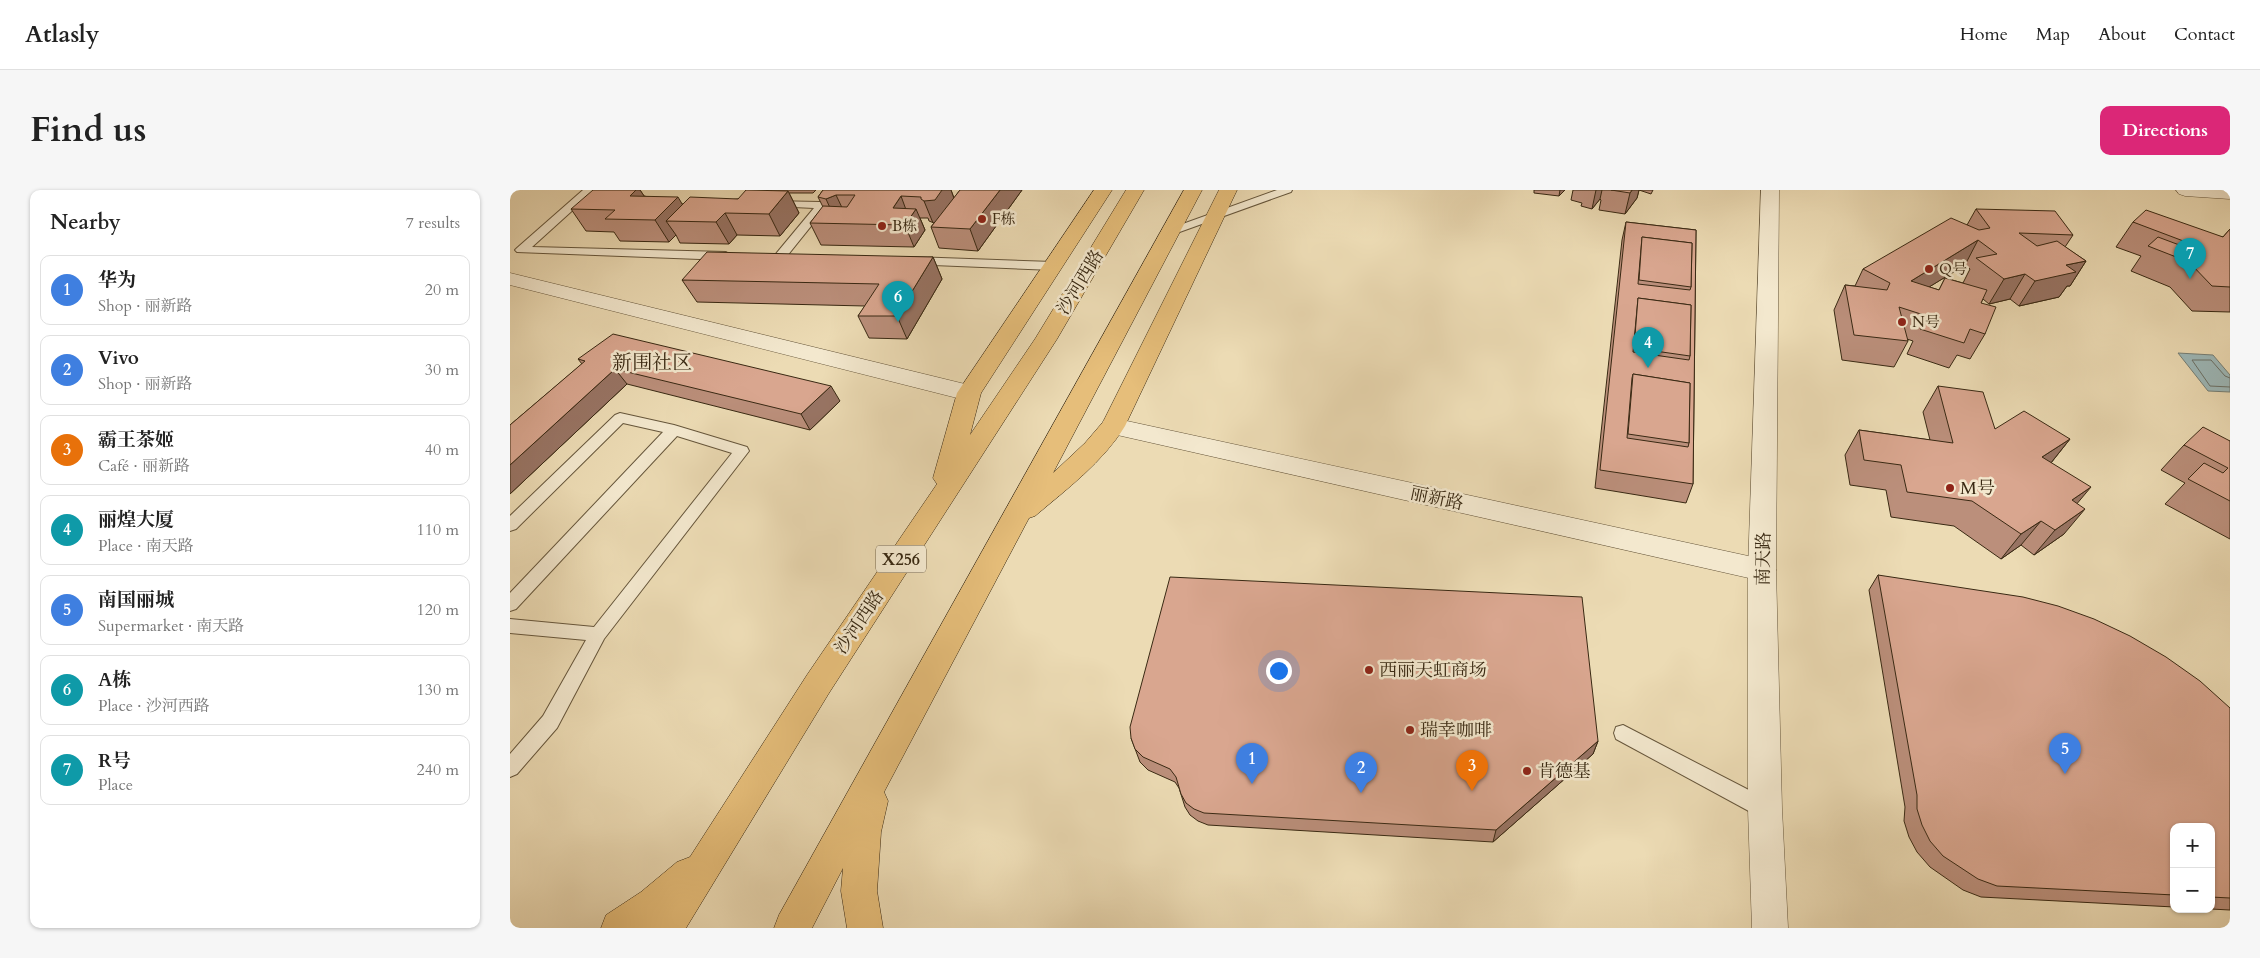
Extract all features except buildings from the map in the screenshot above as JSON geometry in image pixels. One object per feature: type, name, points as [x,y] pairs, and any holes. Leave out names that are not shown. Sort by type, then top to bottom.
[{"type":"main road","points":[[932,511],[946,475],[969,393],[1103,190]]},
{"type":"main road","name":"沙河西路","points":[[665,928],[818,684],[1046,339],[1136,190]]},
{"type":"main road","points":[[792,928],[1193,190]]},
{"type":"main road","points":[[1015,517],[1074,470],[1113,426],[1228,190]]},
{"type":"main road","points":[[865,928],[859,892],[864,832],[878,770]]},
{"type":"main road","points":[[619,928],[654,905],[712,853]]},
{"type":"street","name":"南天路","points":[[1770,190],[1762,570],[1765,809],[1770,928]]},
{"type":"street","points":[[2185,190],[2230,194]]},
{"type":"street","points":[[510,280],[969,393]]},
{"type":"street","name":"丽新路","points":[[1113,426],[1762,570]]},
{"type":"lane","points":[[799,258],[774,258],[823,205],[834,190]]},
{"type":"lane","points":[[1170,232],[1287,190]]},
{"type":"lane","points":[[600,199],[585,194],[520,250],[740,256]]},
{"type":"lane","points":[[764,203],[823,205]]},
{"type":"lane","points":[[897,261],[1053,266]]},
{"type":"lane","points":[[510,525],[620,418],[674,430],[742,451],[598,634],[550,722],[510,768]]},
{"type":"lane","points":[[510,604],[674,430]]},
{"type":"lane","points":[[510,626],[598,634]]},
{"type":"lane","points":[[1623,733],[1765,809]]},
{"type":"water","points":[[2178,353],[2213,355],[2230,375],[2230,392],[2208,391]]},
{"type":"place","name":"F栋","points":[[982,219]]},
{"type":"place","name":"B栋","points":[[882,226]]},
{"type":"place","name":"Q号","points":[[1929,269]]},
{"type":"place","name":"R号","points":[[2190,279]]},
{"type":"place","name":"A栋","points":[[898,322]]},
{"type":"place","name":"N号","points":[[1902,322]]},
{"type":"place","name":"丽煌大厦","points":[[1648,368]]},
{"type":"place","name":"M号","points":[[1950,488]]},
{"type":"place","name":"西丽天虹商场","points":[[1369,670]]},
{"type":"place","name":"瑞幸咖啡","points":[[1410,730]]},
{"type":"place","name":"肯德基","points":[[1527,771]]},
{"type":"place","name":"南国丽城","points":[[2065,774]]},
{"type":"place","name":"华为","points":[[1252,784]]},
{"type":"place","name":"霸王茶姬","points":[[1472,791]]},
{"type":"place","name":"Vivo","points":[[1361,793]]},
{"type":"district","name":"新围社区","points":[[652,362]]}]
